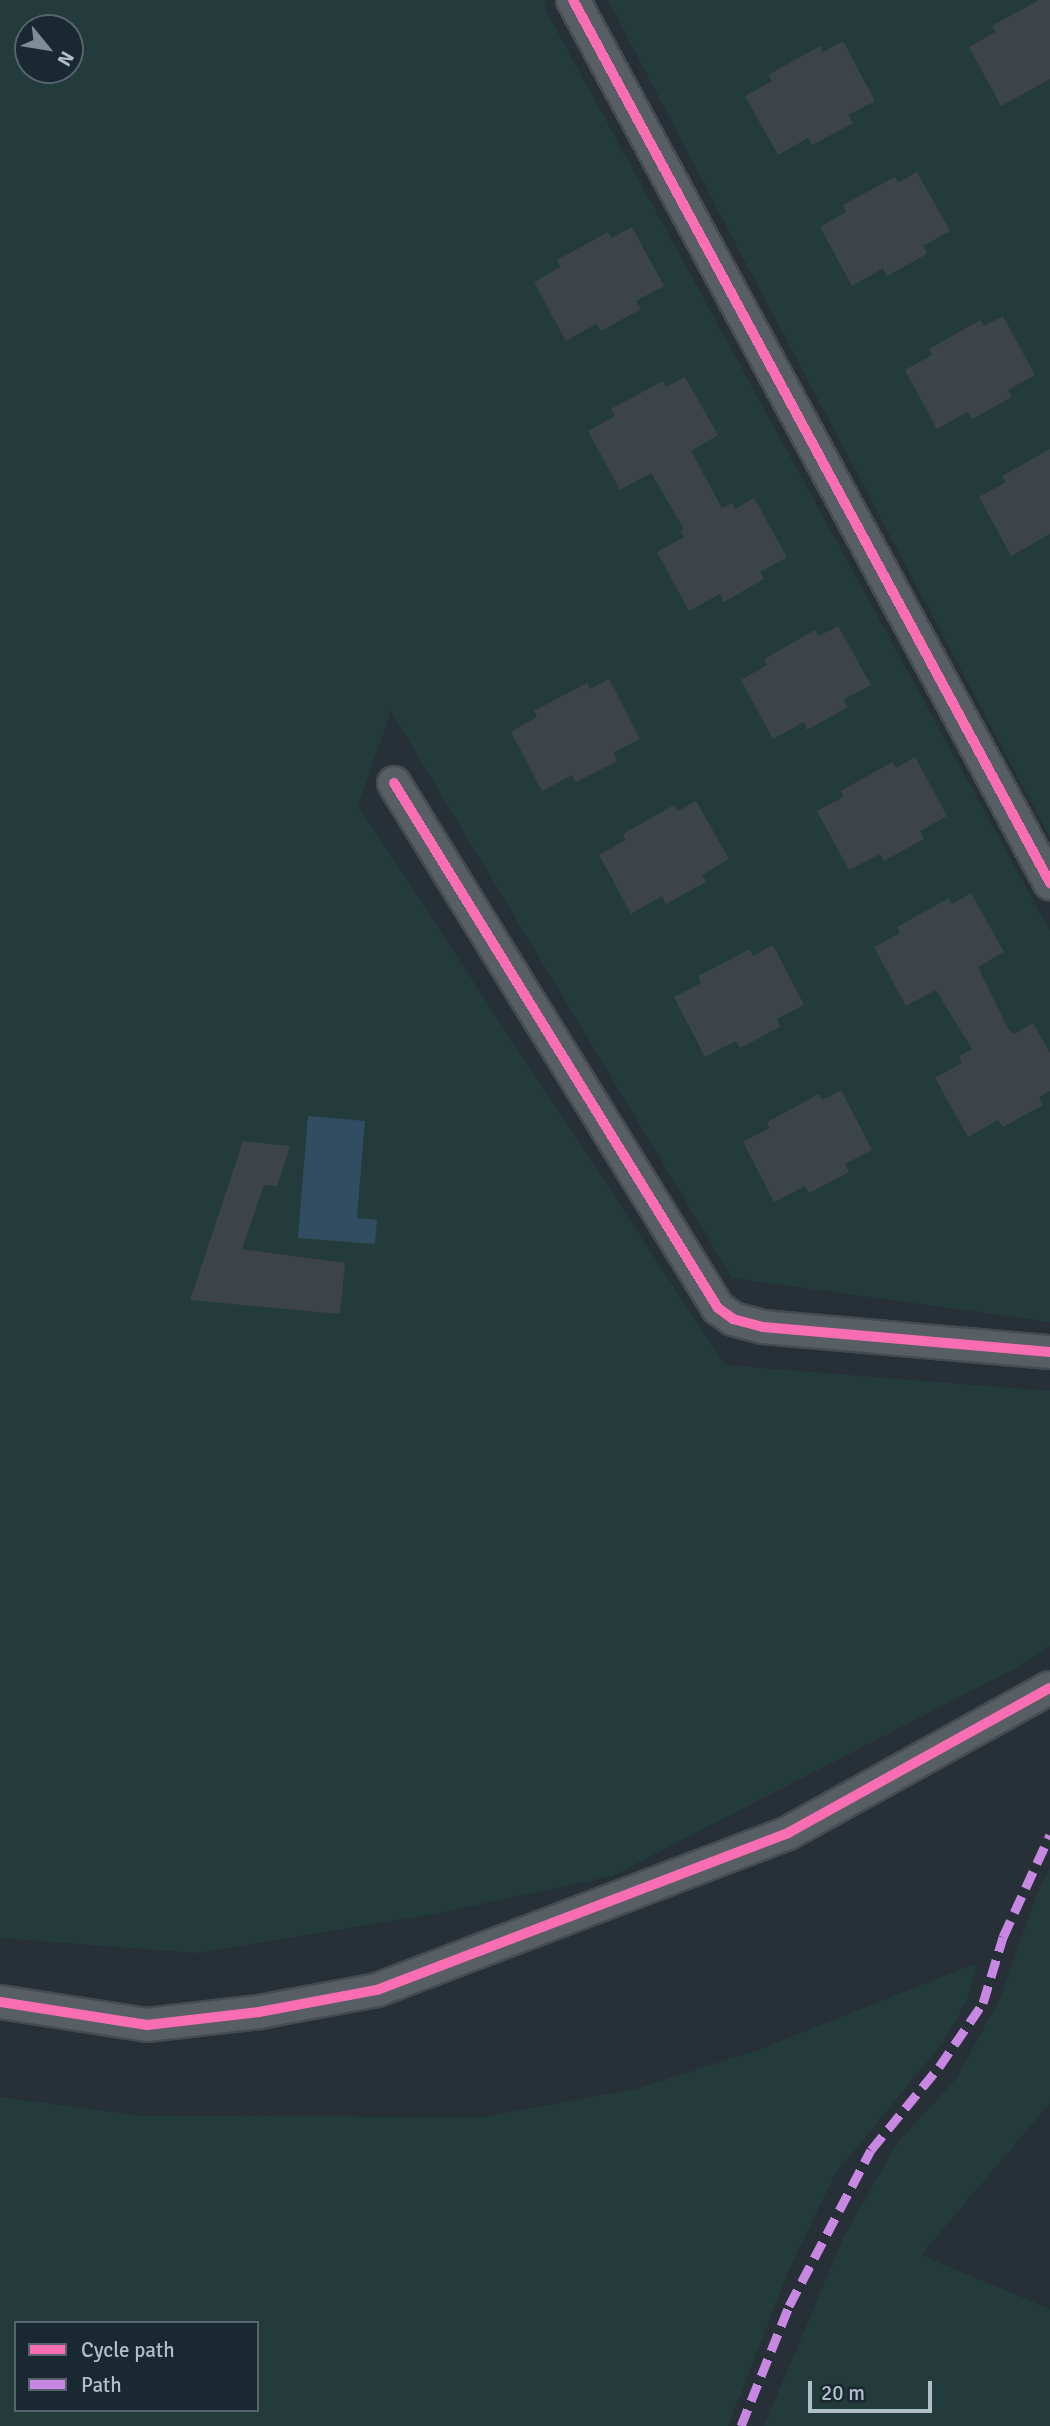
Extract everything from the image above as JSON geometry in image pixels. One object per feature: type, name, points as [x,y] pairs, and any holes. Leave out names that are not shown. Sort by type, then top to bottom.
[{"type":"street","points":[[573,0],[1050,883]]},
{"type":"street","points":[[394,783],[718,1308],[733,1320],[763,1327],[1050,1352]]},
{"type":"street","points":[[0,2002],[147,2025],[259,2012],[377,1990],[788,1833],[1050,1688]]},
{"type":"green space","points":[[0,0],[547,0],[545,9],[1050,931],[1050,1322],[732,1278],[391,711],[358,806],[725,1365],[1050,1391],[1050,1646],[1020,1666],[612,1876],[430,1915],[196,1953],[0,1938]]},
{"type":"green space","points":[[608,0],[1050,0],[1050,838],[731,235]]},
{"type":"green space","points":[[1050,1869],[1050,2103],[921,2255],[1050,2309],[1050,2426],[764,2426],[845,2234],[898,2142],[956,2079],[1001,1997],[1036,1895]]},
{"type":"green space","points":[[977,1963],[967,2000],[943,2042],[835,2174],[788,2272],[728,2426],[0,2426],[0,2097],[142,2116],[483,2117],[640,2088],[760,2049]]},
{"type":"water","points":[[308,1116],[365,1121],[357,1218],[377,1220],[375,1244],[298,1238]]},
{"type":"building","points":[[1039,0],[1050,0],[1050,79],[1001,106],[969,47],[996,32],[992,26]]},
{"type":"building","points":[[843,41],[875,101],[848,115],[853,123],[812,145],[808,138],[778,155],[745,96],[772,81],[768,75],[820,46],[823,52]]},
{"type":"building","points":[[917,172],[950,231],[923,246],[927,254],[887,276],[883,268],[852,286],[820,227],[846,212],[843,205],[895,177],[898,183]]},
{"type":"building","points":[[632,227],[664,286],[636,301],[641,309],[601,331],[596,324],[566,341],[534,282],[560,267],[557,260],[608,232],[612,238]]},
{"type":"building","points":[[1003,316],[1035,375],[1008,390],[1012,397],[972,419],[967,412],[937,429],[905,370],[932,355],[929,349],[980,320],[984,326]]},
{"type":"building","points":[[685,377],[718,435],[691,451],[722,508],[732,503],[735,509],[754,498],[787,557],[760,572],[764,579],[724,602],[720,594],[689,611],[657,552],[684,537],[680,531],[684,529],[651,473],[620,490],[588,431],[615,416],[611,409],[663,381],[666,387]]},
{"type":"building","points":[[1050,449],[1050,534],[1011,556],[979,497],[1006,482],[1002,476]]},
{"type":"building","points":[[838,626],[871,685],[843,700],[848,707],[807,730],[804,722],[773,739],[741,680],[767,665],[764,659],[815,630],[819,636]]},
{"type":"building","points":[[609,679],[640,739],[613,753],[617,761],[576,782],[572,775],[542,791],[511,732],[537,717],[534,711],[587,683],[590,689]]},
{"type":"building","points":[[915,757],[947,816],[920,831],[924,839],[884,861],[880,854],[849,870],[817,811],[843,797],[841,791],[892,762],[896,768]]},
{"type":"building","points":[[696,801],[729,859],[702,875],[706,882],[666,904],[662,896],[631,914],[599,855],[626,840],[623,834],[674,805],[678,811]]},
{"type":"building","points":[[971,893],[1004,952],[978,967],[1008,1029],[1014,1034],[1033,1023],[1050,1053],[1050,1091],[1039,1097],[1043,1105],[1003,1127],[998,1120],[968,1137],[935,1078],[962,1063],[959,1056],[972,1049],[936,990],[906,1006],[874,947],[900,933],[897,927],[949,898],[952,904]]},
{"type":"building","points":[[773,945],[804,1005],[777,1019],[780,1027],[740,1048],[736,1041],[705,1057],[674,997],[701,983],[698,976],[750,949],[753,956]]},
{"type":"building","points":[[841,1090],[872,1150],[845,1164],[849,1172],[809,1193],[805,1186],[774,1202],[743,1142],[770,1128],[767,1122],[819,1094],[822,1100]]},
{"type":"building","points":[[243,1141],[290,1146],[277,1186],[264,1185],[242,1249],[345,1263],[340,1314],[190,1300]]},
{"type":"marked path","points":[[741,2426],[789,2306],[871,2150],[939,2067],[983,2003],[1003,1937],[1050,1835]]},
{"type":"cycle path","points":[[573,0],[1050,883]]},
{"type":"cycle path","points":[[394,783],[718,1308],[733,1319],[763,1327],[1050,1352]]},
{"type":"cycle path","points":[[0,2002],[147,2025],[259,2012],[377,1990],[788,1833],[1050,1688]]}]
